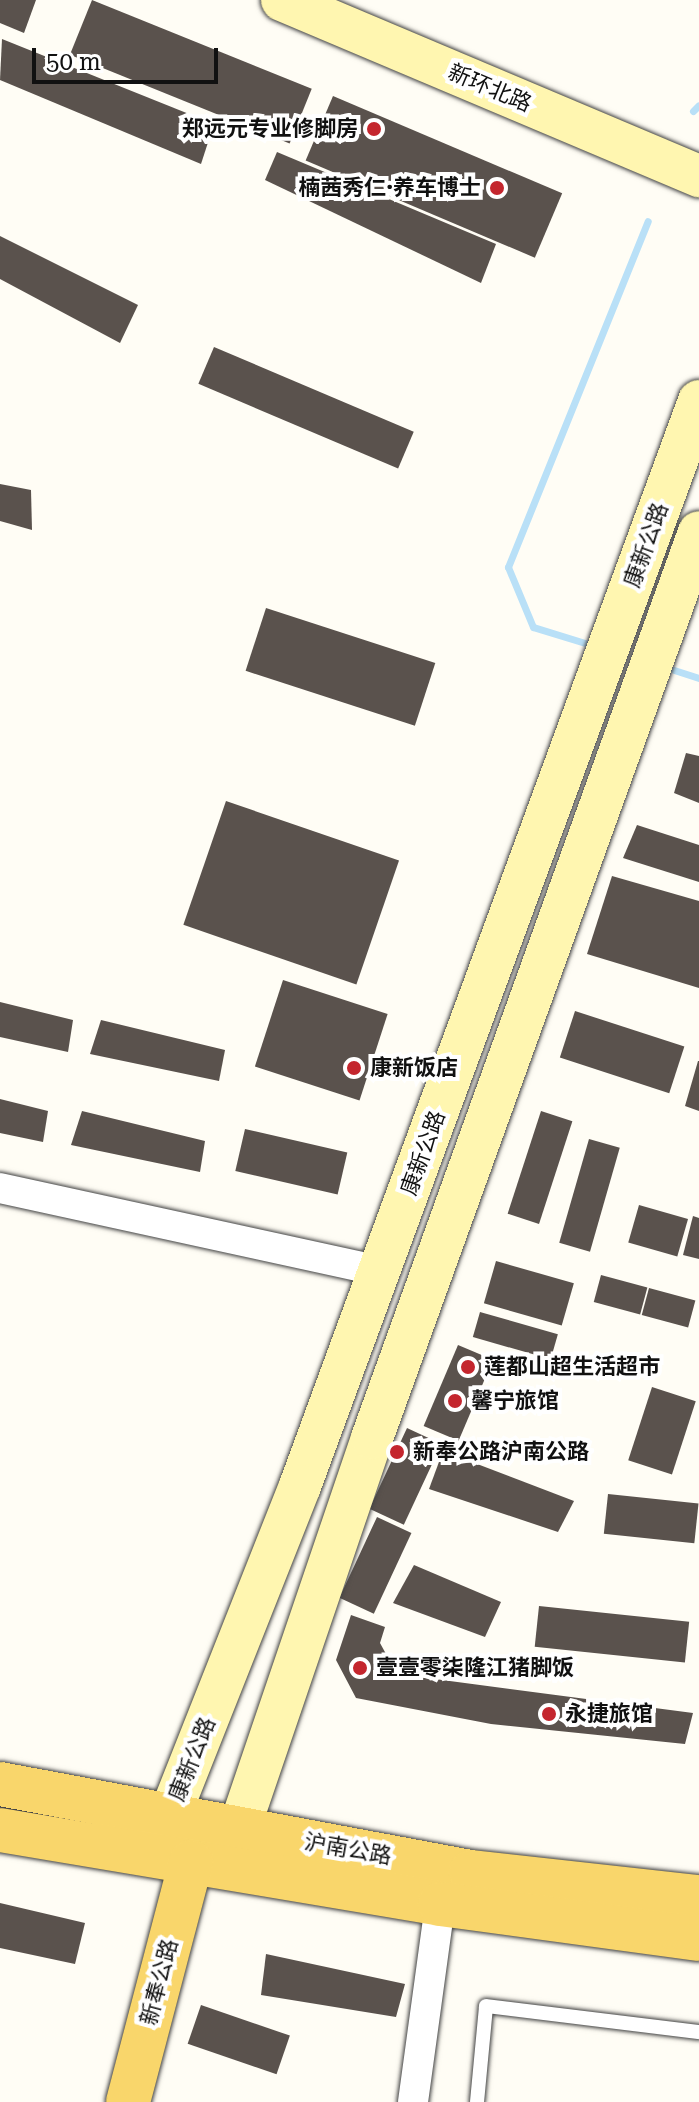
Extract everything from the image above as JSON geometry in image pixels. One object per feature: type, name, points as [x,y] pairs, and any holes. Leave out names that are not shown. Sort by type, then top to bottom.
[{"type":"main road","name":"新环北路","points":[[282,0],[699,176]]},
{"type":"main road","name":"康新公路","points":[[191,1862],[170,1814],[380,1271],[699,401]]},
{"type":"main road","name":"康新公路","points":[[239,1829],[372,1438],[699,532]]},
{"type":"main road","name":"沪南公路","points":[[0,1784],[471,1872],[699,1897]]},
{"type":"main road","points":[[191,1862],[239,1829]]},
{"type":"main road","name":"沪南公路","points":[[0,1830],[440,1904],[699,1939]]},
{"type":"main road","name":"新奉公路","points":[[128,2102],[191,1862]]},
{"type":"street","points":[[0,1188],[380,1271]]},
{"type":"street","points":[[413,2102],[440,1904]]},
{"type":"lane","points":[[477,2102],[486,2006],[699,2032]]},
{"type":"building","points":[[0,0],[36,0],[24,33],[0,23]]},
{"type":"building","points":[[92,0],[312,89],[290,143],[70,55]]},
{"type":"building","points":[[2,39],[214,124],[201,164],[0,80]]},
{"type":"building","points":[[333,96],[562,193],[535,258],[306,160]]},
{"type":"building","points":[[277,152],[496,244],[481,283],[265,180]]},
{"type":"building","points":[[0,236],[138,305],[120,343],[0,279]]},
{"type":"building","points":[[214,347],[414,432],[398,469],[198,384]]},
{"type":"building","points":[[0,484],[31,490],[32,530],[0,521]]},
{"type":"building","points":[[266,608],[435,663],[415,726],[246,671]]},
{"type":"building","points":[[686,753],[699,756],[699,803],[674,793]]},
{"type":"building","points":[[226,801],[399,861],[356,984],[183,925]]},
{"type":"building","points":[[637,825],[699,845],[699,882],[623,858]]},
{"type":"building","points":[[612,876],[699,901],[699,988],[587,954]]},
{"type":"building","points":[[283,980],[388,1014],[359,1101],[255,1067]]},
{"type":"building","points":[[0,1002],[73,1020],[68,1052],[0,1037]]},
{"type":"building","points":[[575,1011],[684,1047],[669,1093],[560,1058]]},
{"type":"building","points":[[101,1020],[225,1050],[219,1081],[90,1054]]},
{"type":"building","points":[[699,1061],[699,1111],[685,1106]]},
{"type":"building","points":[[0,1099],[48,1111],[43,1142],[0,1133]]},
{"type":"building","points":[[82,1111],[205,1141],[200,1172],[71,1145]]},
{"type":"building","points":[[541,1111],[572,1121],[539,1224],[508,1214]]},
{"type":"building","points":[[245,1129],[347,1153],[338,1195],[235,1171]]},
{"type":"building","points":[[589,1139],[620,1148],[590,1252],[559,1243]]},
{"type":"building","points":[[639,1205],[688,1219],[677,1257],[628,1242]]},
{"type":"building","points":[[693,1216],[699,1218],[699,1259],[683,1255]]},
{"type":"building","points":[[496,1261],[574,1283],[562,1326],[484,1303]]},
{"type":"building","points":[[601,1275],[647,1287],[640,1314],[594,1302]]},
{"type":"building","points":[[649,1288],[695,1300],[688,1327],[642,1315]]},
{"type":"building","points":[[480,1312],[558,1334],[551,1359],[473,1337]]},
{"type":"building","points":[[458,1345],[493,1360],[459,1441],[424,1426]]},
{"type":"building","points":[[652,1387],[696,1401],[672,1474],[628,1460]]},
{"type":"building","points":[[407,1428],[441,1444],[404,1525],[369,1509]]},
{"type":"building","points":[[443,1451],[574,1501],[558,1532],[429,1489]]},
{"type":"building","points":[[608,1494],[699,1504],[694,1543],[604,1534]]},
{"type":"building","points":[[377,1517],[411,1533],[374,1614],[339,1598]]},
{"type":"building","points":[[414,1565],[501,1602],[485,1637],[393,1603]]},
{"type":"building","points":[[539,1606],[689,1622],[685,1663],[535,1647]]},
{"type":"building","points":[[351,1615],[385,1627],[380,1643],[397,1674],[693,1713],[685,1744],[491,1724],[356,1698],[336,1660]]},
{"type":"building","points":[[0,1903],[85,1923],[75,1964],[0,1948]]},
{"type":"building","points":[[266,1954],[405,1984],[396,2017],[261,1995]]},
{"type":"building","points":[[201,2005],[290,2036],[277,2074],[188,2044]]},
{"type":"waterway","points":[[693,111],[699,105]]},
{"type":"waterway","points":[[585,643],[533,627],[508,567],[648,221]]},
{"type":"waterway","points":[[674,670],[699,678]]},
{"type":"place","name":"郑远元专业修脚房","points":[[374,129]]},
{"type":"place","name":"楠茜秀仁·养车博士","points":[[497,188]]},
{"type":"place","name":"康新饭店","points":[[354,1068]]},
{"type":"place","name":"莲都山超生活超市","points":[[468,1367]]},
{"type":"place","name":"馨宁旅馆","points":[[455,1401]]},
{"type":"place","name":"新奉公路沪南公路","points":[[397,1452]]},
{"type":"place","name":"壹壹零柒隆江猪脚饭","points":[[360,1668]]},
{"type":"place","name":"永捷旅馆","points":[[549,1714]]}]
